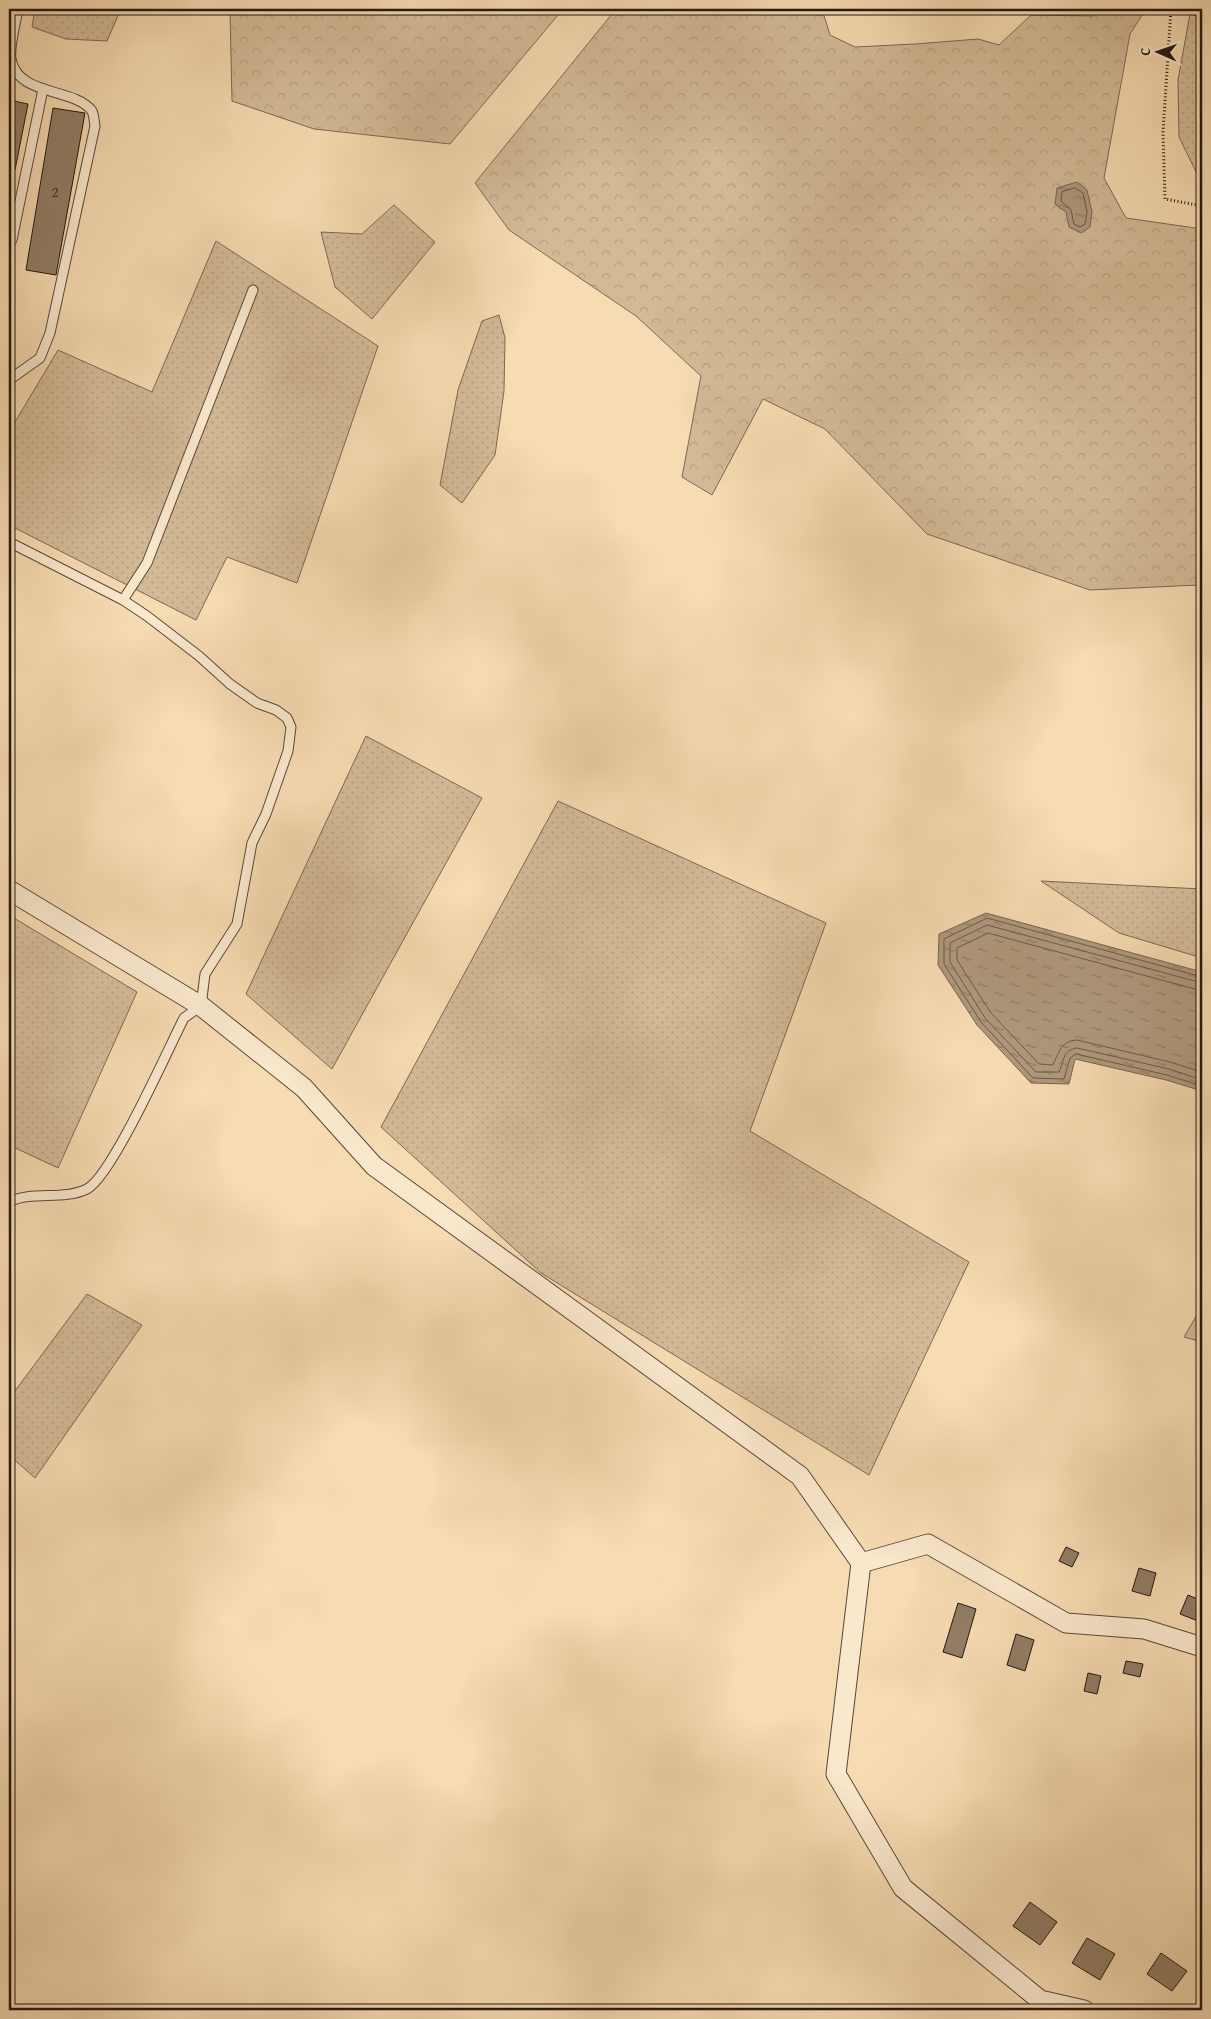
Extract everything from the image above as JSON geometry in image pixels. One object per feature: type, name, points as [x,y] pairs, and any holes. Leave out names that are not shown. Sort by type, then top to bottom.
[{"type":"street","points":[[9,890],[201,1006],[304,1088],[374,1166],[800,1476],[861,1562],[836,1774],[903,1888],[1040,2000],[1084,2010]]},
{"type":"street","points":[[861,1562],[928,1544],[1066,1623],[1144,1628],[1202,1647]]},
{"type":"lane","points":[[9,380],[40,358],[50,334],[95,126],[93,113],[86,106],[32,85],[14,71],[10,58],[18,9]]},
{"type":"lane","points":[[12,240],[43,88]]},
{"type":"lane","points":[[123,600],[146,563],[253,290]]},
{"type":"lane","points":[[9,542],[123,600],[199,656],[230,684],[257,703],[276,710],[287,718],[291,727],[288,751],[266,814],[252,843],[237,924],[205,974],[201,1006],[184,1018],[116,1154],[89,1188],[76,1194],[34,1196],[9,1202]]},
{"type":"path","points":[[1171,9],[1163,132],[1164,199],[1202,206]]},
{"type":"green space","points":[[35,9],[121,9],[107,41],[66,39],[32,27]]},
{"type":"green space","points":[[228,9],[563,9],[450,144],[314,129],[232,101],[230,12]]},
{"type":"green space","points":[[616,9],[822,9],[830,35],[855,47],[978,39],[999,45],[1031,15],[1093,16],[1093,9],[1146,9],[1130,34],[1104,178],[1126,218],[1202,229],[1202,587],[1199,585],[1090,590],[927,534],[825,429],[763,399],[712,495],[682,477],[701,376],[636,316],[509,230],[475,183]]},
{"type":"green space","points":[[1190,14],[1202,18],[1202,184],[1179,137],[1178,80]]},
{"type":"green space","points":[[394,205],[435,242],[372,319],[335,287],[321,232],[362,234]]},
{"type":"green space","points":[[216,241],[378,346],[297,583],[227,557],[196,620],[9,525],[9,432],[58,350],[152,392]]},
{"type":"green space","points":[[499,315],[505,338],[504,391],[495,455],[462,503],[440,485],[458,390],[482,321]]},
{"type":"green space","points":[[366,736],[482,798],[332,1069],[246,994]]},
{"type":"green space","points":[[558,801],[826,923],[750,1131],[969,1262],[869,1475],[541,1273],[381,1127]]},
{"type":"green space","points":[[1041,881],[1202,889],[1202,958],[1119,933]]},
{"type":"green space","points":[[9,915],[137,992],[58,1168],[9,1145]]},
{"type":"green space","points":[[87,1294],[142,1325],[35,1478],[9,1455],[9,1399]]},
{"type":"green space","points":[[1202,1306],[1202,1342],[1184,1337]]},
{"type":"water","points":[[1077,182],[1087,190],[1092,212],[1090,227],[1081,233],[1069,227],[1066,212],[1055,204],[1057,188]]},
{"type":"water","points":[[986,913],[1202,972],[1202,1091],[1166,1080],[1075,1059],[1069,1084],[1031,1083],[977,1025],[938,965],[939,934]]},
{"type":"building","points":[[9,100],[28,104],[15,170],[9,169]]},
{"type":"building","points":[[53,108],[85,113],[56,275],[26,270]]},
{"type":"building","points":[[1066,1547],[1079,1553],[1072,1567],[1059,1561]]},
{"type":"building","points":[[1139,1568],[1156,1573],[1150,1596],[1132,1591]]},
{"type":"building","points":[[1188,1595],[1202,1601],[1202,1610],[1198,1621],[1180,1614]]},
{"type":"building","points":[[958,1603],[976,1609],[962,1658],[943,1652]]},
{"type":"building","points":[[1016,1634],[1034,1640],[1025,1671],[1007,1665]]},
{"type":"building","points":[[1126,1661],[1143,1664],[1140,1677],[1123,1673]]},
{"type":"building","points":[[1088,1673],[1101,1676],[1097,1694],[1084,1691]]},
{"type":"building","points":[[1030,1902],[1057,1922],[1040,1945],[1013,1926]]},
{"type":"building","points":[[1087,1938],[1115,1954],[1100,1980],[1072,1963]]},
{"type":"building","points":[[1161,1953],[1187,1971],[1172,1991],[1147,1974]]}]
